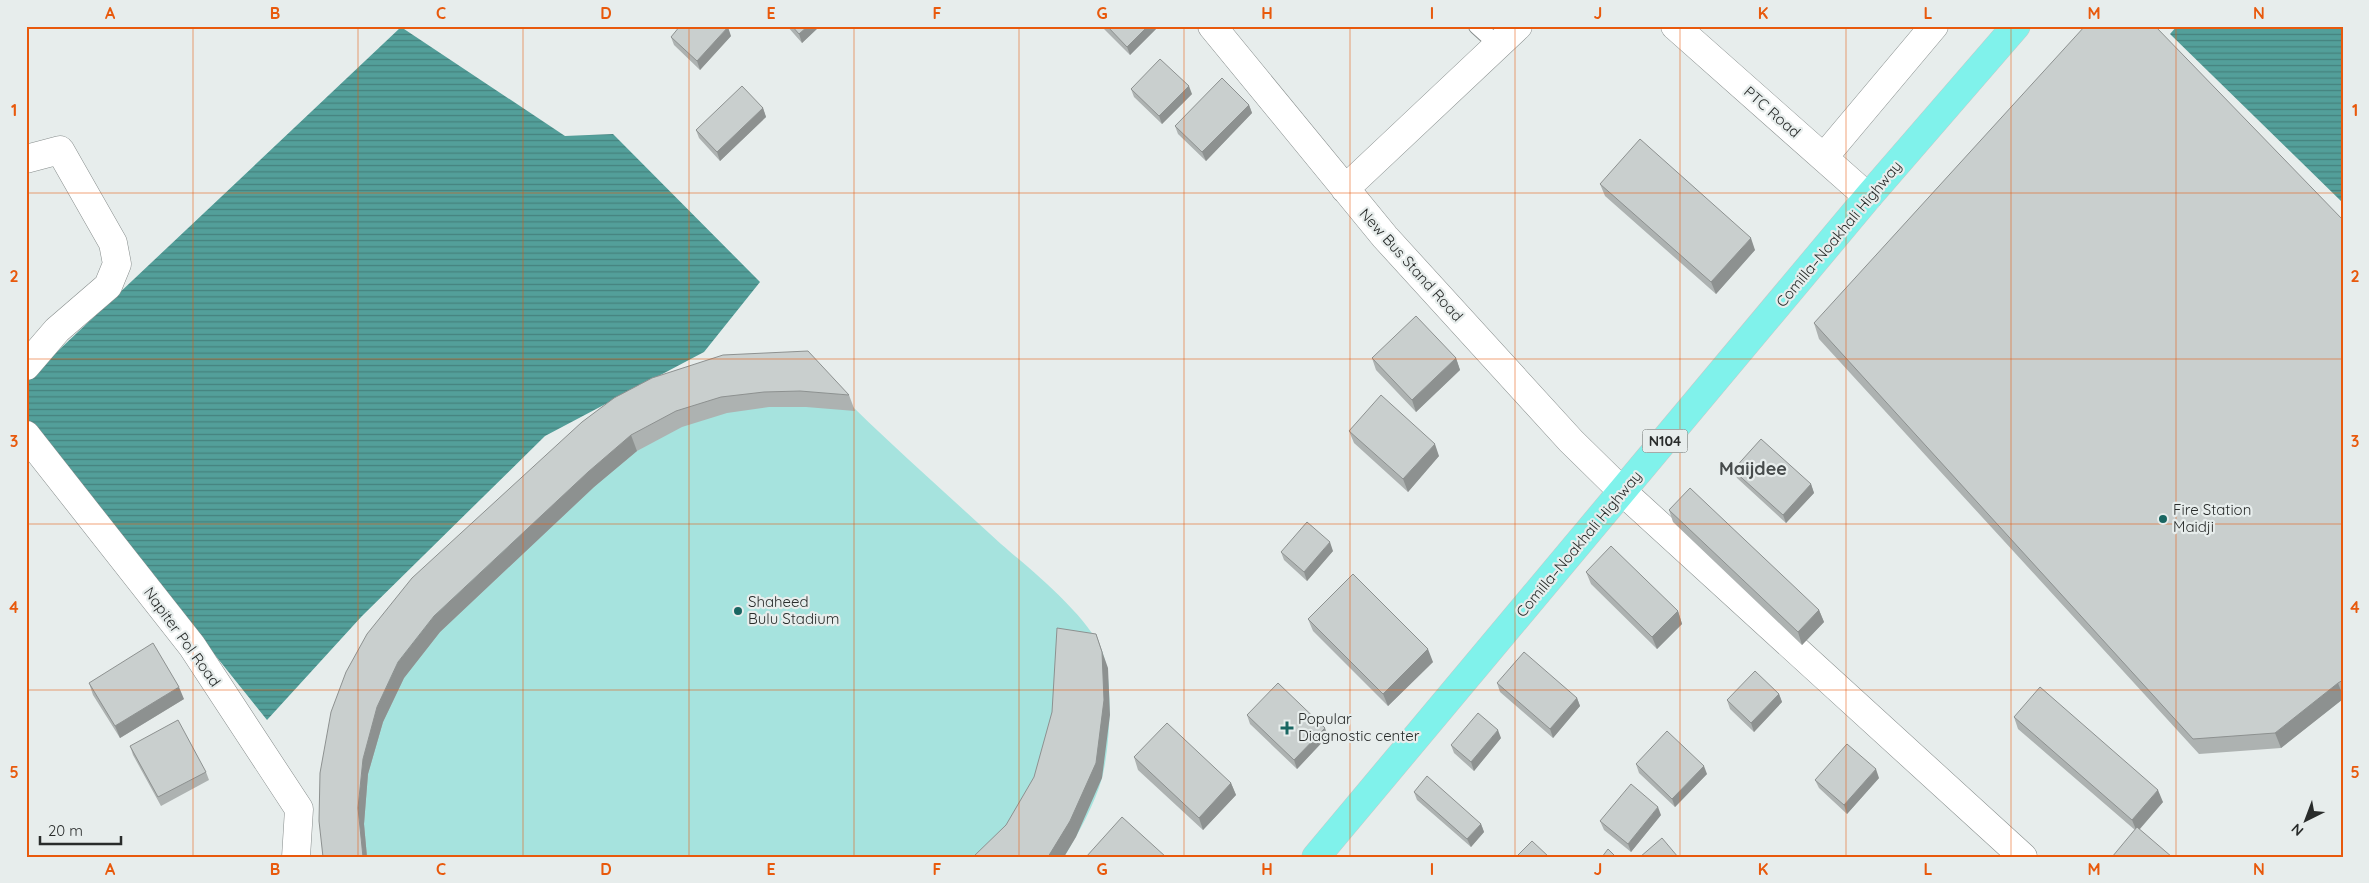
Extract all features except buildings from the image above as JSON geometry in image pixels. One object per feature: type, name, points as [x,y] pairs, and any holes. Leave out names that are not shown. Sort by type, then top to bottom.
[{"type":"highway","name":"Comilla–Noakhali Highway","points":[[1316,857],[1868,197],[2016,26]]},
{"type":"street","name":"New Bus Stand Road","points":[[1212,26],[1385,238],[1571,441],[1623,492],[2023,857]]},
{"type":"street","points":[[1345,189],[1518,26]]},
{"type":"street","name":"PTC Road","points":[[1675,26],[1868,197]]},
{"type":"street","points":[[1824,157],[1934,26]]},
{"type":"street","points":[[26,159],[60,150],[113,243],[117,264],[108,286],[57,330],[26,366]]},
{"type":"street","name":"Napiter Pol Road","points":[[26,435],[192,646],[299,810],[296,857]]},
{"type":"lane","points":[[1477,26],[1498,45]]},
{"type":"shaded area","points":[[2177,26],[2343,26],[2343,203],[2170,34]]},
{"type":"shaded area","points":[[401,27],[565,136],[613,134],[760,282],[704,352],[545,436],[362,616],[267,720],[26,419],[26,381]]},
{"type":"shaded area","name":"Shaheed Bulu Stadium","points":[[813,367],[906,457],[1057,594],[1095,637],[1102,651],[1108,679],[1110,714],[1105,765],[1091,808],[1064,857],[327,857],[337,728],[588,438]]},
{"type":"place","name":"Fire Station Maidji","points":[[2163,519]]},
{"type":"place","name":"Shaheed Bulu Stadium","points":[[738,611]]},
{"type":"place","name":"Popular Diagnostic center","points":[[1287,728]]},
{"type":"district","name":"Maijdee","points":[[1753,469]]}]
